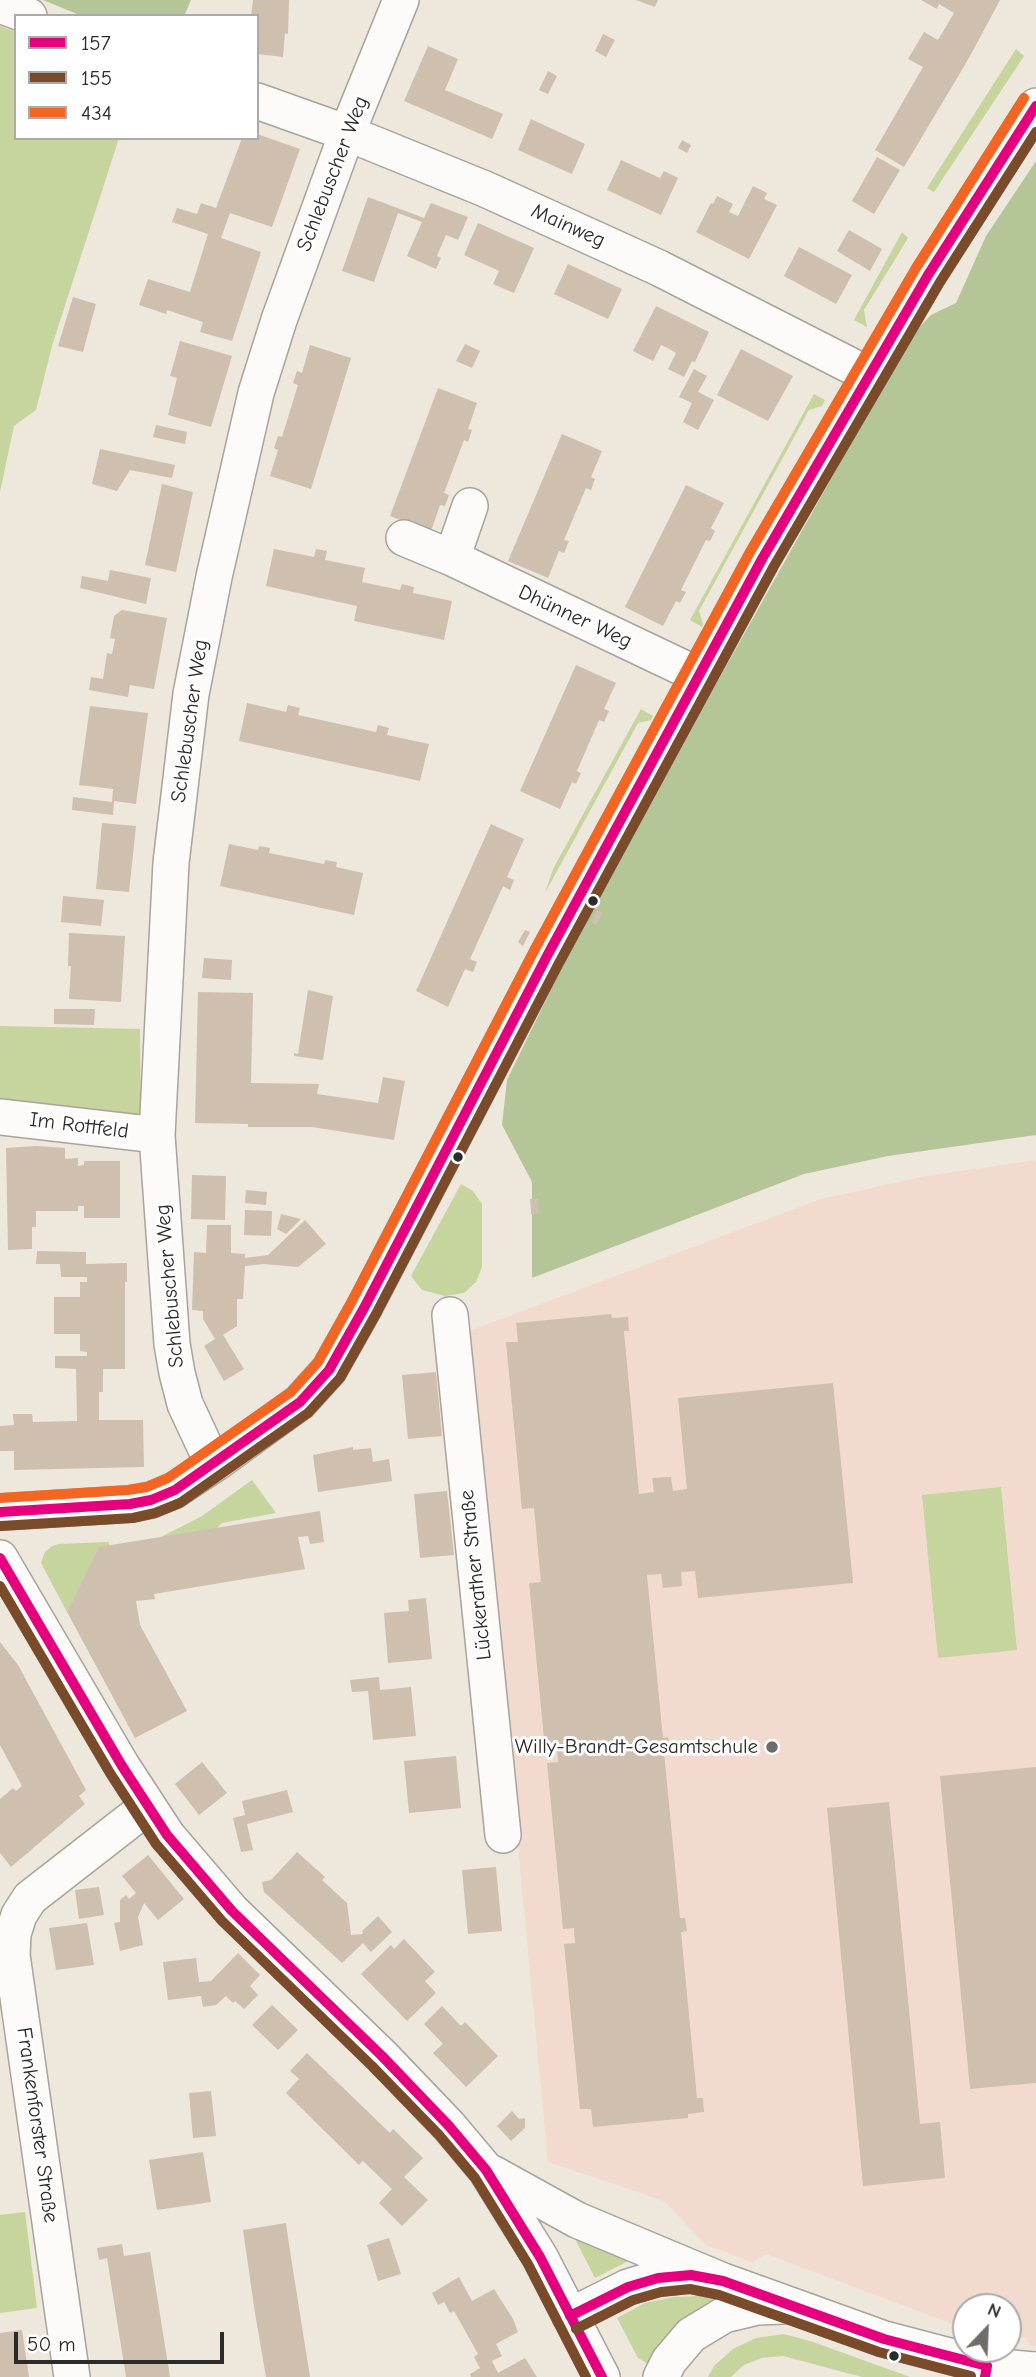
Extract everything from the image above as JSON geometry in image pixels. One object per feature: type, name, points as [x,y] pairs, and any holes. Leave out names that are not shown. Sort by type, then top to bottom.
[{"type":"street","name":"Schlebuscher Weg","points":[[216,1463],[206,1449],[185,1404],[177,1373],[172,1344],[157,1135],[171,863],[194,681],[232,490],[279,320],[347,133],[401,0]]},
{"type":"street","points":[[0,5],[24,14]]},
{"type":"street","name":"Mainweg","points":[[259,103],[347,133],[485,189],[659,268],[869,375]]},
{"type":"street","points":[[0,1512],[130,1504],[151,1500],[175,1490],[300,1402],[340,1354],[521,1005],[698,675],[869,375],[971,205],[1036,106]]},
{"type":"street","points":[[452,558],[470,506]]},
{"type":"street","name":"Dhünner Weg","points":[[404,538],[452,558],[698,675]]},
{"type":"street","name":"Im Rottfeld","points":[[0,1117],[157,1135]]},
{"type":"street","name":"Lückerather Straße","points":[[450,1315],[503,1835]]},
{"type":"street","points":[[0,1558],[147,1807],[209,1887],[382,2056],[449,2126],[486,2170],[540,2257],[602,2377]]},
{"type":"street","name":"Frankenforster Straße","points":[[72,2377],[12,1955],[13,1934],[19,1915],[30,1898],[147,1807]]},
{"type":"street","points":[[486,2170],[577,2220],[723,2281],[884,2339],[987,2366],[1036,2370]]},
{"type":"street","points":[[570,2316],[628,2287],[658,2277],[691,2275],[723,2281]]},
{"type":"street","points":[[661,2377],[669,2361],[691,2335],[724,2315],[757,2307],[793,2306]]},
{"type":"shaded area","name":"Willy-Brandt-Gesamtschule","points":[[1036,1160],[1036,2346],[1031,2346],[1025,2337],[1022,2337],[1022,2293],[952,2293],[952,2324],[766,2254],[752,2262],[706,2245],[664,2201],[548,2162],[469,1331],[821,1199],[926,1176]]},
{"type":"green space","points":[[43,0],[191,0],[185,14],[77,14]]},
{"type":"green space","points":[[0,26],[14,31],[14,140],[118,140],[52,346],[36,410],[14,426],[0,492]]},
{"type":"green space","points":[[1016,49],[1024,56],[934,192],[927,188]]},
{"type":"green space","points":[[1036,161],[1036,1135],[888,1156],[804,1174],[532,1278],[532,1182],[502,1125],[507,1080],[560,971],[715,686],[911,336],[931,315],[956,303],[986,236]]},
{"type":"green space","points":[[902,232],[908,238],[864,310],[867,327],[854,320]]},
{"type":"green space","points":[[814,394],[825,400],[822,406],[809,410],[699,611],[702,627],[690,620]]},
{"type":"green space","points":[[641,709],[653,716],[651,720],[638,723],[545,893],[553,869]]},
{"type":"green space","points":[[0,1026],[140,1029],[141,1123],[0,1109]]},
{"type":"green space","points":[[461,1184],[473,1191],[482,1204],[482,1267],[476,1282],[464,1293],[445,1296],[422,1290],[411,1276]]},
{"type":"green space","points":[[252,1480],[276,1513],[222,1523],[216,1529],[159,1538],[202,1516]]},
{"type":"green space","points":[[1001,1487],[1017,1650],[938,1658],[922,1495]]},
{"type":"green space","points":[[108,1542],[110,1546],[99,1548],[67,1612],[41,1563],[45,1552],[59,1544]]},
{"type":"green space","points":[[25,2212],[37,2308],[0,2313],[0,2215]]},
{"type":"green space","points":[[580,2233],[638,2256],[595,2278],[576,2241]]},
{"type":"green space","points":[[702,2296],[731,2302],[653,2367],[638,2358],[617,2318],[645,2303],[674,2297]]},
{"type":"green space","points":[[784,2334],[910,2377],[862,2377],[783,2356],[762,2358],[744,2365],[731,2377],[708,2377],[714,2366],[733,2349],[756,2338]]},
{"type":"building","points":[[253,0],[289,0],[288,34],[285,33],[283,57],[259,54],[259,14],[251,14]]},
{"type":"building","points":[[636,0],[658,0],[655,7]]},
{"type":"building","points":[[921,0],[1000,0],[904,167],[875,150],[923,67],[908,59],[924,32],[938,40],[954,13],[939,4],[937,9]]},
{"type":"building","points":[[603,34],[615,40],[606,57],[595,51]]},
{"type":"building","points":[[428,46],[458,59],[445,90],[503,114],[492,139],[404,101]]},
{"type":"building","points":[[548,71],[557,76],[548,94],[539,90]]},
{"type":"building","points":[[531,119],[585,144],[572,174],[518,150]]},
{"type":"building","points":[[259,135],[300,149],[272,227],[230,213],[221,238],[261,252],[232,341],[200,332],[203,322],[167,310],[166,314],[139,305],[148,279],[190,292],[208,234],[172,222],[177,208],[197,214],[201,203],[216,208],[241,140],[259,140]]},
{"type":"building","points":[[682,140],[691,145],[687,153],[678,148]]},
{"type":"building","points":[[877,157],[900,170],[874,214],[852,201]]},
{"type":"building","points":[[621,160],[660,178],[664,171],[678,178],[661,215],[607,190]]},
{"type":"building","points":[[753,186],[767,193],[764,199],[777,205],[749,259],[696,232],[717,196],[733,204],[729,212],[738,216]]},
{"type":"building","points":[[368,197],[424,218],[431,203],[468,217],[458,240],[446,235],[437,256],[441,258],[436,269],[407,256],[422,222],[398,213],[374,282],[342,271]]},
{"type":"building","points":[[478,223],[534,248],[514,293],[493,284],[499,271],[464,255]]},
{"type":"building","points":[[849,230],[882,249],[870,271],[837,251]]},
{"type":"building","points":[[799,247],[852,275],[836,304],[784,276]]},
{"type":"building","points":[[568,264],[622,289],[608,319],[554,294]]},
{"type":"building","points":[[73,297],[96,304],[83,352],[58,346]]},
{"type":"building","points":[[656,306],[709,332],[695,362],[692,361],[684,377],[668,369],[676,353],[668,348],[661,345],[653,361],[633,351]]},
{"type":"building","points":[[180,341],[232,356],[211,427],[168,415],[177,378],[170,376]]},
{"type":"building","points":[[465,344],[480,351],[472,368],[456,361]]},
{"type":"building","points":[[310,345],[351,358],[311,489],[270,476],[278,450],[274,448],[278,436],[282,437],[298,385],[293,383],[297,371],[302,373]]},
{"type":"building","points":[[741,349],[793,376],[768,421],[717,395]]},
{"type":"building","points":[[694,369],[707,376],[698,392],[714,400],[698,430],[683,422],[692,403],[679,397]]},
{"type":"building","points":[[438,388],[477,403],[468,429],[472,430],[468,442],[464,440],[444,493],[449,495],[445,506],[440,505],[431,531],[390,516]]},
{"type":"building","points":[[156,425],[187,432],[185,444],[153,437]]},
{"type":"building","points":[[562,434],[602,451],[591,477],[595,479],[591,490],[586,488],[564,540],[569,541],[564,553],[559,551],[548,578],[508,561]]},
{"type":"building","points":[[100,449],[175,465],[172,478],[130,470],[117,491],[92,484]]},
{"type":"building","points":[[162,484],[193,492],[176,572],[145,565]]},
{"type":"building","points":[[686,485],[724,503],[711,528],[715,531],[710,541],[706,540],[681,590],[686,592],[680,603],[676,601],[663,626],[625,607]]},
{"type":"building","points":[[274,549],[314,557],[316,549],[327,551],[325,560],[365,568],[362,582],[400,590],[402,584],[414,587],[413,593],[452,601],[444,640],[354,621],[357,606],[266,586]]},
{"type":"building","points":[[110,570],[151,578],[146,604],[80,588],[82,576],[108,581]]},
{"type":"building","points":[[122,610],[167,618],[154,689],[130,685],[128,697],[89,690],[91,677],[103,679],[107,653],[112,654],[115,639],[110,638],[114,616]]},
{"type":"building","points":[[576,665],[616,683],[604,709],[609,711],[604,722],[599,720],[577,771],[581,773],[576,784],[572,782],[560,809],[520,791]]},
{"type":"building","points":[[247,703],[286,712],[288,705],[300,708],[298,715],[376,732],[378,725],[389,728],[387,735],[429,744],[420,781],[239,741]]},
{"type":"building","points":[[90,706],[148,713],[136,804],[114,801],[113,815],[72,810],[73,797],[112,802],[113,789],[79,785]]},
{"type":"building","points":[[102,823],[136,826],[129,892],[96,889]]},
{"type":"building","points":[[491,824],[524,839],[507,877],[514,880],[510,890],[503,886],[470,959],[477,962],[473,972],[465,969],[448,1007],[416,991]]},
{"type":"building","points":[[229,844],[258,850],[259,846],[270,848],[269,853],[324,864],[325,860],[337,862],[336,867],[363,873],[354,915],[220,886]]},
{"type":"building","points":[[63,896],[104,900],[101,926],[61,922]]},
{"type":"building","points":[[597,910],[603,913],[596,925],[591,922]]},
{"type":"building","points":[[525,930],[530,932],[523,946],[518,942]]},
{"type":"building","points":[[69,933],[125,936],[121,1002],[69,999]]},
{"type":"building","points":[[204,958],[232,960],[231,980],[202,978]]},
{"type":"building","points":[[308,990],[333,996],[323,1060],[294,1056],[294,1053],[298,1054]]},
{"type":"building","points":[[198,992],[253,993],[251,1083],[319,1084],[317,1094],[378,1103],[383,1077],[405,1081],[394,1140],[312,1127],[248,1127],[248,1124],[195,1123]]},
{"type":"building","points":[[54,1009],[95,1009],[94,1025],[54,1024]]},
{"type":"building","points":[[6,1148],[65,1148],[65,1159],[78,1158],[78,1166],[84,1165],[84,1161],[120,1161],[120,1218],[84,1218],[84,1206],[78,1206],[78,1211],[36,1211],[36,1227],[32,1227],[32,1249],[8,1250]]},
{"type":"building","points":[[192,1175],[226,1176],[225,1220],[191,1219]]},
{"type":"building","points":[[246,1190],[267,1192],[266,1205],[245,1203]]},
{"type":"building","points":[[530,1199],[538,1199],[538,1214],[531,1214]]},
{"type":"building","points":[[245,1210],[272,1211],[271,1236],[244,1235]]},
{"type":"building","points":[[281,1214],[301,1219],[286,1234],[277,1229]]},
{"type":"building","points":[[305,1220],[326,1244],[298,1267],[264,1264],[245,1266],[243,1299],[237,1299],[237,1326],[223,1335],[244,1369],[224,1381],[204,1346],[215,1339],[203,1319],[203,1311],[192,1310],[194,1252],[206,1253],[207,1225],[231,1225],[231,1253],[245,1254],[245,1258],[268,1255]]},
{"type":"building","points":[[37,1251],[86,1252],[86,1264],[127,1263],[125,1369],[103,1369],[103,1392],[99,1392],[99,1420],[143,1420],[144,1467],[14,1470],[14,1451],[0,1451],[0,1426],[14,1425],[13,1414],[32,1414],[33,1422],[77,1421],[76,1369],[55,1368],[55,1356],[87,1356],[87,1352],[80,1351],[80,1334],[54,1334],[54,1297],[80,1297],[80,1282],[87,1282],[87,1277],[61,1277],[60,1264],[36,1264]]},
{"type":"building","points":[[611,1314],[612,1318],[628,1317],[629,1331],[624,1331],[639,1494],[654,1492],[652,1478],[671,1477],[673,1491],[687,1489],[678,1398],[833,1383],[853,1583],[698,1598],[695,1571],[681,1572],[682,1586],[663,1588],[661,1574],[647,1575],[663,1738],[668,1737],[670,1751],[664,1752],[680,1918],[685,1918],[687,1931],[681,1932],[697,2098],[703,2098],[704,2112],[688,2114],[688,2118],[593,2127],[591,2109],[580,2109],[564,1944],[575,1943],[574,1928],[563,1929],[547,1763],[558,1762],[557,1748],[545,1749],[529,1583],[541,1582],[534,1508],[522,1509],[506,1342],[518,1342],[516,1323]]},
{"type":"building","points":[[436,1372],[442,1436],[408,1439],[402,1375]]},
{"type":"building","points":[[353,1447],[353,1450],[371,1448],[373,1462],[389,1459],[392,1481],[318,1492],[313,1455]]},
{"type":"building","points":[[447,1491],[454,1555],[420,1558],[414,1494]]},
{"type":"building","points":[[320,1511],[324,1542],[310,1544],[308,1536],[298,1537],[305,1569],[154,1594],[155,1599],[136,1601],[140,1625],[187,1711],[135,1738],[67,1612],[99,1547]]},
{"type":"building","points":[[426,1598],[432,1659],[388,1663],[384,1613],[409,1611],[408,1600]]},
{"type":"building","points":[[0,1642],[18,1665],[86,1790],[79,1796],[85,1804],[11,1867],[0,1853],[0,1799],[13,1788],[16,1791],[22,1786],[0,1745]]},
{"type":"building","points":[[379,1677],[380,1690],[411,1687],[416,1736],[373,1740],[368,1691],[352,1692],[350,1680]]},
{"type":"building","points":[[456,1756],[461,1808],[409,1813],[404,1761]]},
{"type":"building","points":[[202,1762],[227,1793],[199,1815],[175,1784]]},
{"type":"building","points":[[1036,1767],[1036,2083],[970,2089],[940,1776]]},
{"type":"building","points":[[287,1790],[293,1812],[247,1824],[253,1850],[241,1852],[233,1818],[245,1815],[242,1801]]},
{"type":"building","points":[[889,1802],[920,2124],[940,2122],[945,2178],[863,2186],[827,1808]]},
{"type":"building","points":[[297,1852],[325,1877],[322,1880],[347,1903],[351,1935],[363,1934],[362,1931],[378,1916],[392,1932],[371,1952],[363,1943],[342,1963],[264,1892],[262,1882],[271,1880]]},
{"type":"building","points":[[148,1855],[184,1899],[158,1920],[144,1903],[138,1917],[143,1945],[120,1951],[114,1923],[120,1922],[120,1900],[126,1895],[129,1899],[136,1893],[122,1876]]},
{"type":"building","points":[[496,1867],[502,1931],[468,1934],[462,1870]]},
{"type":"building","points":[[99,1887],[104,1915],[79,1919],[75,1890]]},
{"type":"building","points":[[87,1923],[94,1965],[56,1970],[49,1928]]},
{"type":"building","points":[[404,1939],[435,1972],[425,1981],[436,1993],[407,2021],[361,1974],[391,1945],[394,1949]]},
{"type":"building","points":[[238,1953],[260,1975],[250,1986],[258,1995],[244,2009],[226,1996],[216,2005],[203,2007],[201,1996],[168,2000],[163,1962],[196,1958],[199,1982],[211,1981]]},
{"type":"building","points":[[272,2005],[298,2030],[278,2050],[252,2025]]},
{"type":"building","points":[[442,2006],[461,2026],[465,2022],[498,2056],[466,2087],[433,2053],[443,2044],[424,2024]]},
{"type":"building","points":[[307,2053],[390,2133],[393,2129],[423,2158],[404,2177],[428,2200],[402,2226],[379,2203],[392,2189],[363,2161],[359,2165],[286,2093],[299,2079],[290,2071]]},
{"type":"building","points":[[211,2091],[216,2136],[193,2138],[189,2093]]},
{"type":"building","points":[[512,2111],[519,2119],[525,2118],[525,2128],[511,2141],[497,2126]]},
{"type":"building","points":[[203,2152],[211,2202],[157,2210],[149,2160]]},
{"type":"building","points":[[286,2223],[310,2377],[266,2377],[255,2313],[243,2230]]},
{"type":"building","points":[[389,2238],[401,2274],[378,2281],[367,2245]]},
{"type":"building","points":[[122,2244],[124,2256],[150,2252],[170,2377],[126,2377],[107,2258],[99,2260],[97,2248]]},
{"type":"building","points":[[459,2277],[472,2301],[494,2289],[513,2319],[518,2332],[496,2344],[502,2356],[492,2361],[498,2373],[525,2358],[537,2377],[471,2377],[470,2374],[480,2368],[474,2357],[478,2354],[454,2311],[450,2313],[444,2302],[438,2305],[432,2293]]},
{"type":"building","points":[[22,2330],[29,2377],[0,2377],[0,2333]]},
{"type":"transit line","name":"434","points":[[0,1498],[147,1487],[168,1478],[291,1392],[318,1362],[535,949],[750,552],[916,268],[1024,98]]},
{"type":"transit line","name":"157","points":[[0,1512],[130,1504],[151,1500],[175,1490],[300,1402],[329,1370],[547,956],[762,559],[928,275],[1036,106]]},
{"type":"transit line","name":"155","points":[[1,1526],[133,1518],[180,1503],[308,1413],[340,1378],[559,963],[774,566],[940,282],[1036,132]]},
{"type":"transit line","name":"157","points":[[0,1558],[122,1766],[167,1835],[232,1911],[382,2056],[449,2126],[486,2170],[540,2257],[602,2377]]},
{"type":"transit line","name":"155","points":[[0,1586],[110,1773],[156,1844],[222,1921],[372,2066],[439,2135],[475,2178],[528,2264],[586,2377]]},
{"type":"transit line","name":"157","points":[[570,2316],[628,2287],[658,2278],[691,2275],[723,2281],[884,2339],[987,2366],[985,2377]]},
{"type":"transit line","name":"155","points":[[576,2329],[633,2300],[661,2292],[690,2289],[719,2295],[879,2352],[971,2376]]},
{"type":"place","name":"Willy-Brandt-Gesamtschule","points":[[772,1747]]}]
